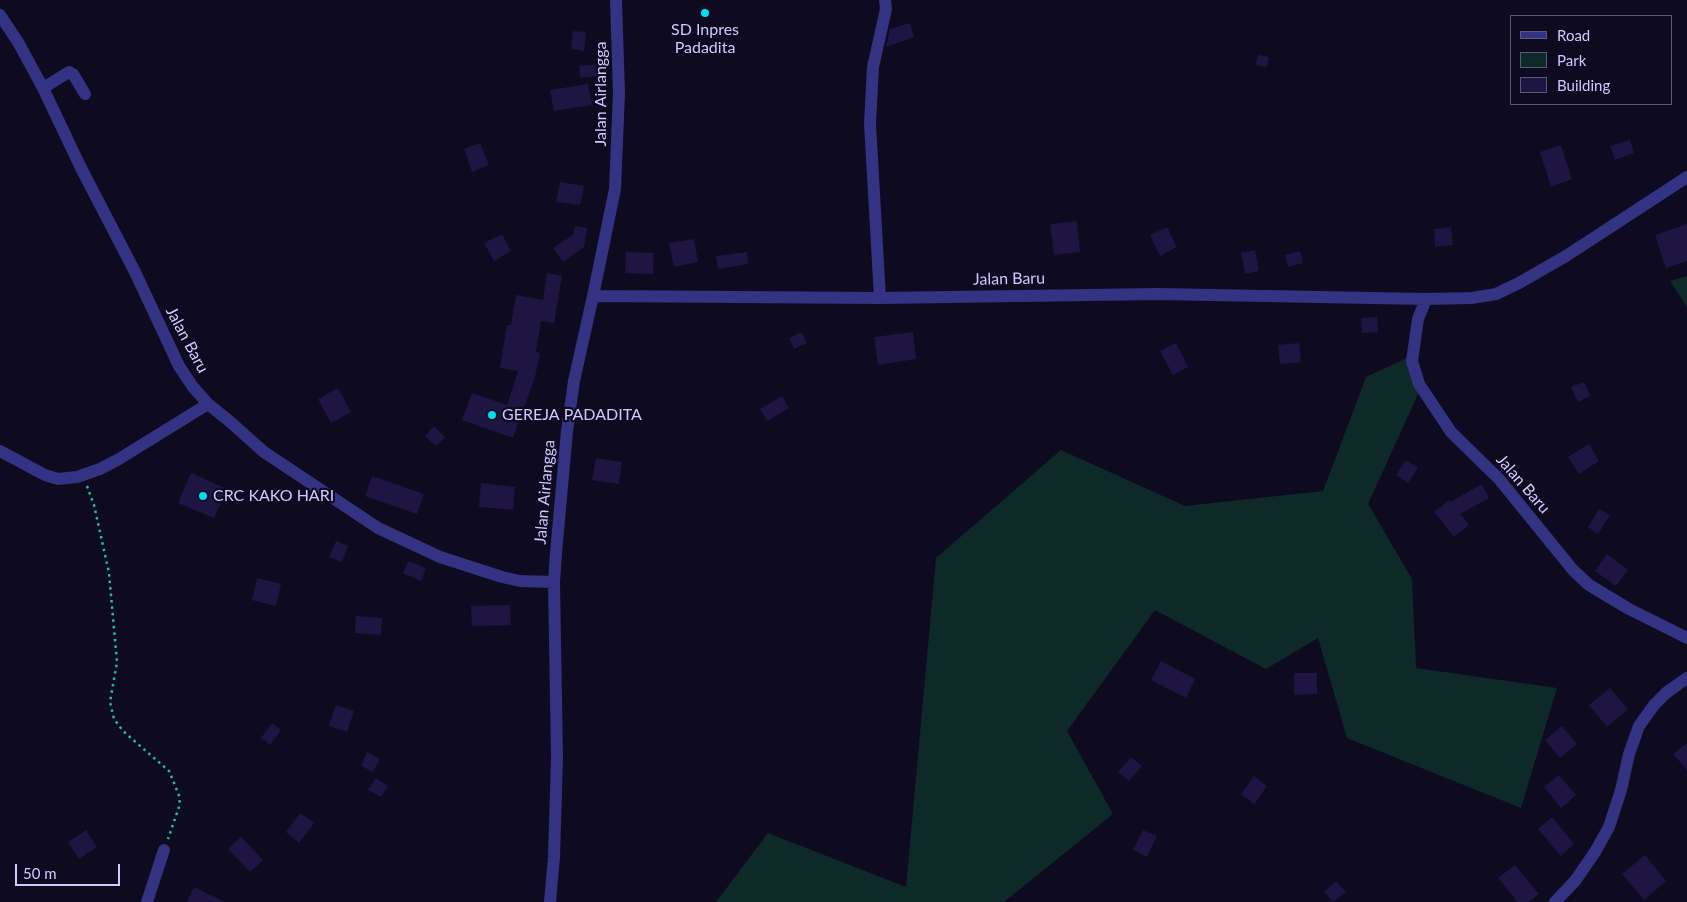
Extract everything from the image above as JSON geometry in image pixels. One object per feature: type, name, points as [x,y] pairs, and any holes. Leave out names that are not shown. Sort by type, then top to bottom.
[{"type":"street","name":"Jalan Airlangga","points":[[550,902],[554,857],[557,757],[554,582],[571,401],[578,357],[594,296],[615,189],[620,93],[616,0]]},
{"type":"street","points":[[880,298],[870,124],[873,67],[886,9],[885,0]]},
{"type":"street","name":"Jalan Baru","points":[[0,15],[18,42],[43,88],[81,168],[135,272],[179,366],[193,387],[208,404],[264,452],[378,528],[440,557],[502,577],[520,582],[554,582]]},
{"type":"street","points":[[43,88],[68,72],[73,74],[85,94]]},
{"type":"street","name":"Jalan Baru","points":[[594,296],[880,298],[1158,294],[1426,299],[1472,298],[1496,294],[1519,284],[1566,256],[1687,177]]},
{"type":"street","name":"Jalan Baru","points":[[1426,299],[1418,319],[1412,361],[1419,384],[1452,432],[1499,479],[1573,570],[1588,585],[1629,609],[1687,638]]},
{"type":"street","points":[[0,451],[28,467],[58,479],[83,476],[119,459],[208,404]]},
{"type":"street","points":[[1555,902],[1575,881],[1609,827],[1621,790],[1628,754],[1639,726],[1654,705],[1666,693],[1687,678]]},
{"type":"street","points":[[147,902],[164,850]]},
{"type":"path","points":[[83,476],[94,505],[109,573],[116,662],[110,702],[114,719],[123,731],[169,771],[180,798],[179,807],[164,850]]},
{"type":"green space","points":[[1687,276],[1687,307],[1670,281]]},
{"type":"green space","points":[[1407,358],[1419,392],[1368,504],[1412,579],[1416,668],[1557,688],[1521,808],[1347,738],[1318,638],[1266,669],[1155,610],[1067,731],[1113,814],[1004,902],[716,902],[768,833],[906,887],[936,558],[1061,450],[1185,506],[1323,491],[1366,377]]},
{"type":"building","points":[[910,23],[914,37],[886,47],[890,29]]},
{"type":"building","points":[[573,31],[586,32],[584,51],[571,49]]},
{"type":"building","points":[[1258,55],[1269,57],[1267,67],[1256,65]]},
{"type":"building","points":[[600,64],[600,76],[580,78],[579,66]]},
{"type":"building","points":[[588,84],[592,105],[554,111],[550,90]]},
{"type":"building","points":[[1630,140],[1634,153],[1615,160],[1610,146]]},
{"type":"building","points":[[480,143],[489,165],[472,172],[464,149]]},
{"type":"building","points":[[1561,145],[1572,179],[1551,187],[1540,152]]},
{"type":"building","points":[[560,182],[584,186],[580,205],[556,202]]},
{"type":"building","points":[[1077,221],[1080,252],[1054,255],[1050,224]]},
{"type":"building","points":[[1687,224],[1687,261],[1666,268],[1655,235]]},
{"type":"building","points":[[575,226],[587,228],[584,247],[563,262],[553,248],[573,235]]},
{"type":"building","points":[[1167,227],[1177,247],[1160,256],[1150,235]]},
{"type":"building","points":[[1451,227],[1453,245],[1435,247],[1434,229]]},
{"type":"building","points":[[502,234],[511,251],[494,261],[484,243]]},
{"type":"building","points":[[694,239],[698,262],[674,267],[669,243]]},
{"type":"building","points":[[1255,250],[1259,271],[1245,274],[1241,253]]},
{"type":"building","points":[[1300,251],[1303,263],[1288,267],[1285,255]]},
{"type":"building","points":[[626,252],[654,253],[653,274],[625,273]]},
{"type":"building","points":[[747,252],[748,264],[718,269],[716,256]]},
{"type":"building","points":[[547,273],[562,276],[554,323],[541,321],[536,352],[540,353],[535,377],[513,438],[462,420],[472,393],[507,405],[518,371],[500,368],[507,325],[511,325],[516,295],[543,300]]},
{"type":"building","points":[[1377,317],[1378,332],[1362,333],[1361,318]]},
{"type":"building","points":[[802,332],[807,343],[794,349],[789,338]]},
{"type":"building","points":[[913,332],[916,359],[878,365],[874,337]]},
{"type":"building","points":[[1176,343],[1188,367],[1173,375],[1160,351]]},
{"type":"building","points":[[1299,343],[1301,362],[1280,364],[1278,345]]},
{"type":"building","points":[[1584,382],[1590,396],[1578,402],[1571,387]]},
{"type":"building","points":[[338,388],[351,412],[331,423],[318,399]]},
{"type":"building","points":[[782,396],[789,408],[767,421],[760,409]]},
{"type":"building","points":[[434,426],[445,437],[436,446],[425,436]]},
{"type":"building","points":[[1589,444],[1599,461],[1579,474],[1568,457]]},
{"type":"building","points":[[596,458],[622,462],[619,484],[592,480]]},
{"type":"building","points":[[1406,460],[1418,468],[1408,483],[1396,475]]},
{"type":"building","name":"CRC KAKO HARI","points":[[191,473],[227,489],[214,518],[178,503]]},
{"type":"building","points":[[372,476],[424,494],[417,514],[365,496]]},
{"type":"building","points":[[481,483],[515,487],[513,510],[479,507]]},
{"type":"building","points":[[1482,484],[1489,498],[1460,514],[1469,525],[1454,537],[1434,512],[1449,500],[1450,502]]},
{"type":"building","points":[[1599,509],[1610,515],[1598,534],[1588,527]]},
{"type":"building","points":[[336,541],[348,546],[342,562],[329,557]]},
{"type":"building","points":[[1607,554],[1628,570],[1616,586],[1595,571]]},
{"type":"building","points":[[409,561],[426,568],[421,581],[403,573]]},
{"type":"building","points":[[257,578],[281,584],[276,606],[252,600]]},
{"type":"building","points":[[510,605],[511,625],[472,626],[471,606]]},
{"type":"building","points":[[356,616],[382,618],[381,635],[355,633]]},
{"type":"building","points":[[1161,661],[1195,679],[1186,698],[1151,680]]},
{"type":"building","points":[[1294,673],[1317,673],[1317,694],[1294,695]]},
{"type":"building","points":[[1610,688],[1628,709],[1607,727],[1589,705]]},
{"type":"building","points":[[336,705],[354,711],[347,732],[329,726]]},
{"type":"building","points":[[272,723],[281,730],[270,745],[261,738]]},
{"type":"building","points":[[1562,726],[1577,744],[1560,758],[1545,740]]},
{"type":"building","points":[[1687,743],[1687,770],[1673,754]]},
{"type":"building","points":[[367,752],[380,759],[373,772],[361,766]]},
{"type":"building","points":[[1131,757],[1142,766],[1129,781],[1118,772]]},
{"type":"building","points":[[1559,775],[1576,795],[1561,808],[1544,787]]},
{"type":"building","points":[[1254,776],[1267,786],[1254,804],[1241,794]]},
{"type":"building","points":[[376,778],[388,786],[381,797],[368,790]]},
{"type":"building","points":[[300,813],[314,823],[299,843],[286,832]]},
{"type":"building","points":[[1552,817],[1574,844],[1561,856],[1538,829]]},
{"type":"building","points":[[86,830],[97,847],[79,859],[68,842]]},
{"type":"building","points":[[1143,830],[1157,836],[1147,857],[1133,850]]},
{"type":"building","points":[[241,837],[263,860],[250,872],[228,849]]},
{"type":"building","points":[[1645,855],[1666,881],[1644,900],[1622,874]]},
{"type":"building","points":[[1515,865],[1539,894],[1529,902],[1518,902],[1498,878]]},
{"type":"building","points":[[1336,881],[1346,892],[1333,902],[1324,892]]},
{"type":"building","points":[[194,887],[225,902],[187,902]]},
{"type":"place","name":"SD Inpres Padadita","points":[[705,13]]},
{"type":"place","name":"GEREJA PADADITA","points":[[492,415]]},
{"type":"place","name":"CRC KAKO HARI","points":[[203,496]]}]
